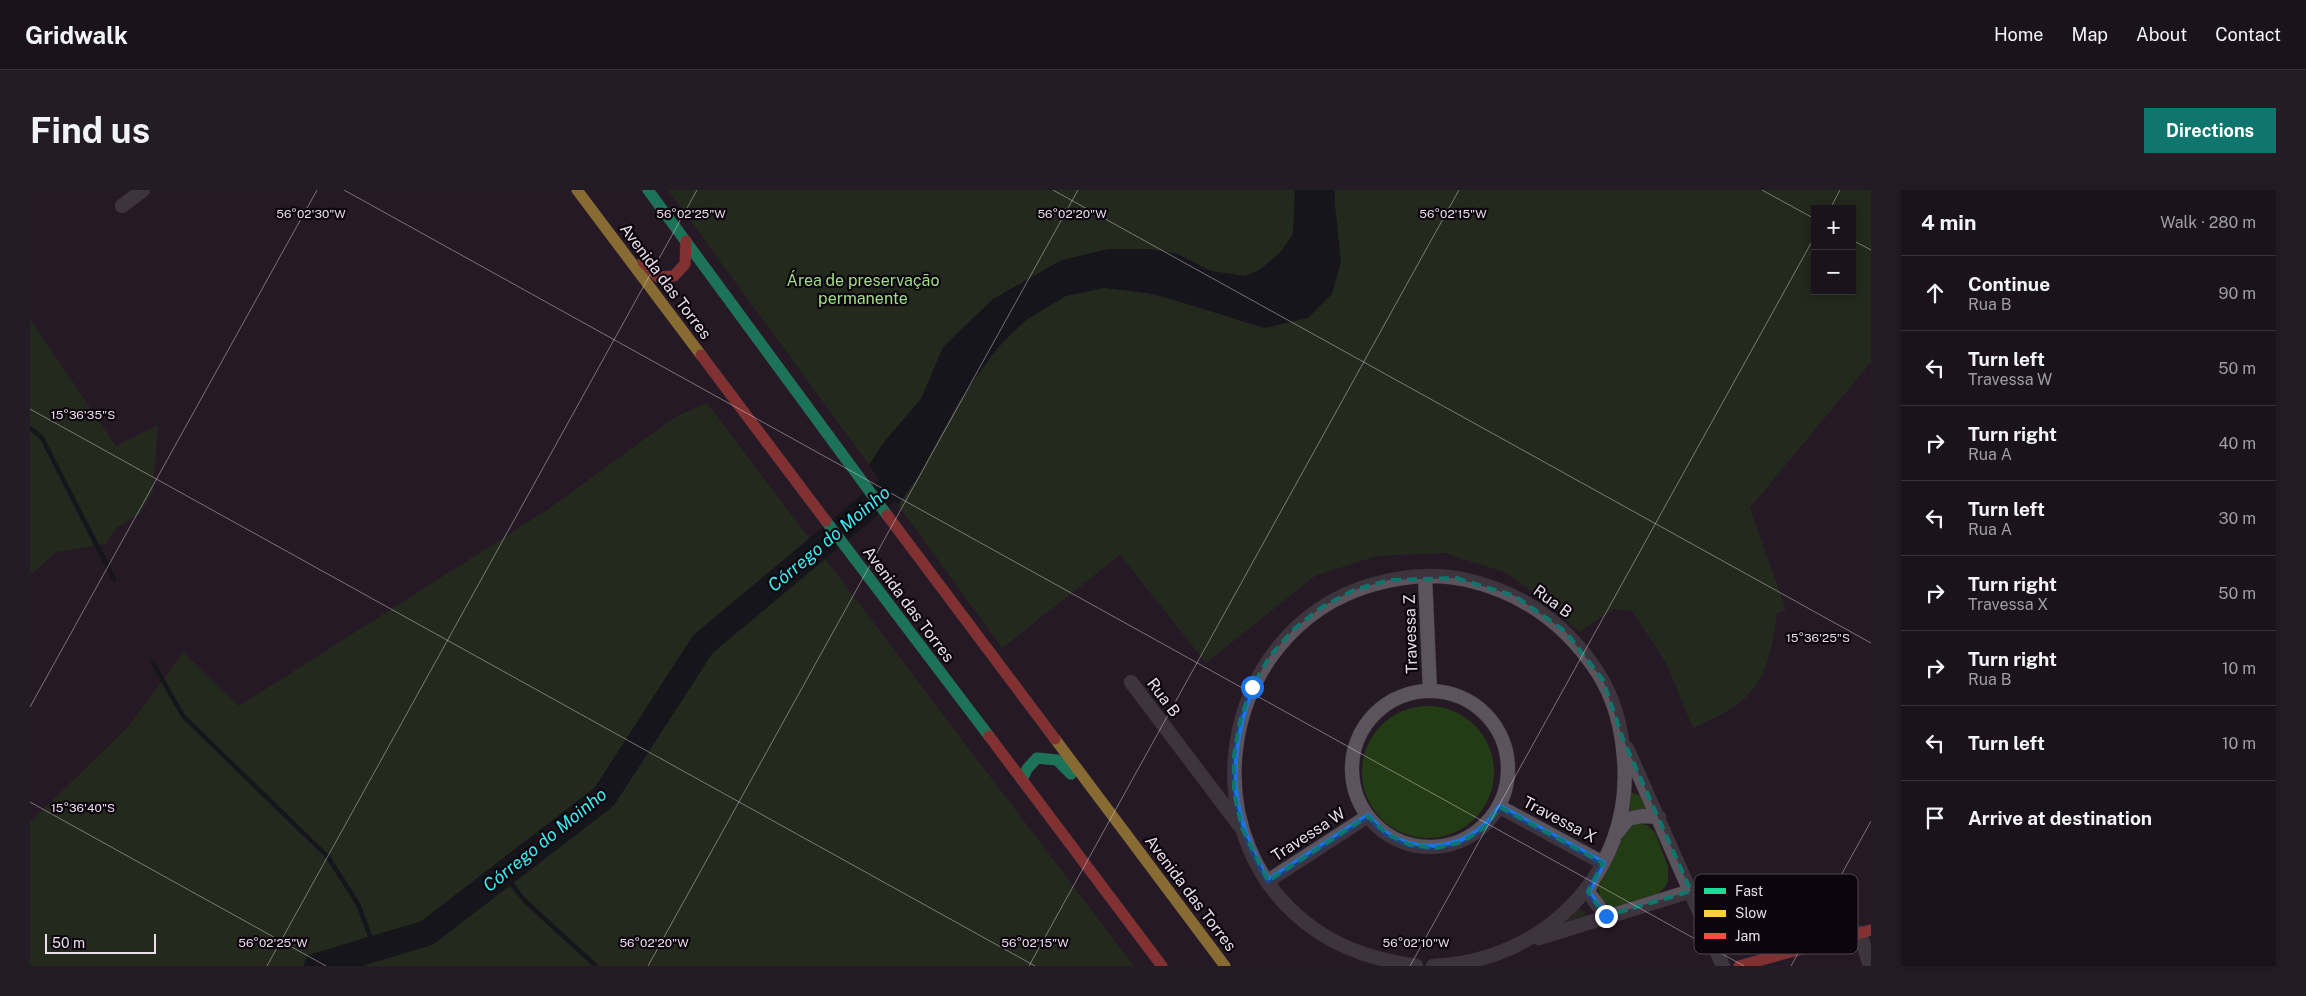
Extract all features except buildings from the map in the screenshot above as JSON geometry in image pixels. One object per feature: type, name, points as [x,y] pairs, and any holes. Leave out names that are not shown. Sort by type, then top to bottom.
[{"type":"main road","name":"Avenida das Torres","points":[[577,190],[1162,966]]},
{"type":"main road","points":[[588,190],[655,276],[663,278],[676,276],[684,269],[688,252],[686,241]]},
{"type":"main road","name":"Avenida das Torres","points":[[648,190],[793,390],[1226,966]]},
{"type":"main road","points":[[1022,780],[1027,769],[1037,758],[1049,756],[1060,759],[1146,876],[1180,906]]},
{"type":"main road","points":[[1739,966],[1784,954]]},
{"type":"street","points":[[122,206],[143,190]]},
{"type":"street","name":"Travessa Z","points":[[1425,576],[1430,691]]},
{"type":"street","name":"Rua B","points":[[1416,966],[1384,961],[1358,953],[1318,932],[1291,909],[1268,881],[1253,856],[1242,828],[1234,792],[1234,756],[1240,721],[1252,687],[1270,656],[1294,629],[1322,607],[1346,594],[1389,580],[1425,576],[1456,578],[1486,584],[1515,596],[1542,612],[1566,631],[1586,654],[1602,680],[1615,709],[1623,739],[1623,805],[1615,837],[1592,882],[1561,917],[1524,943],[1491,958],[1456,965],[1433,966]]},
{"type":"street","name":"Rua B","points":[[1130,682],[1242,828]]},
{"type":"street","points":[[1430,691],[1446,692],[1470,701],[1488,716],[1502,736],[1509,760],[1508,784],[1500,807],[1484,828],[1462,842],[1436,848],[1410,845],[1387,834],[1368,816],[1356,796],[1352,772],[1354,749],[1364,727],[1379,709],[1399,697],[1430,691]]},
{"type":"street","points":[[1623,739],[1694,898]]},
{"type":"street","name":"Travessa X","points":[[1500,807],[1603,863]]},
{"type":"street","name":"Travessa W","points":[[1268,881],[1368,816]]},
{"type":"street","points":[[1615,837],[1628,819],[1642,816],[1659,817]]},
{"type":"street","points":[[1592,882],[1588,892],[1606,916]]},
{"type":"street","points":[[1524,943],[1691,891]]},
{"type":"street","points":[[1866,932],[1870,966]]},
{"type":"street","points":[[1718,954],[1723,966]]},
{"type":"highlighted area","points":[[1456,578],[1515,596],[1565,631],[1603,680],[1623,739],[1691,891],[1606,916],[1588,892],[1603,863],[1500,807],[1484,828],[1462,842],[1436,848],[1410,845],[1387,834],[1368,816],[1268,881],[1242,828],[1234,792],[1234,756],[1240,721],[1252,687],[1270,656],[1294,629],[1322,607],[1354,590],[1389,580]]},
{"type":"green space","name":"Área de preservação permanente","points":[[668,190],[1295,190],[1293,234],[1280,253],[1259,270],[1245,276],[1211,271],[1177,254],[1149,249],[1062,260],[993,299],[944,347],[921,399],[884,442],[869,465]]},
{"type":"green space","points":[[1335,190],[1871,190],[1871,362],[1750,508],[1786,610],[1777,613],[1769,656],[1756,686],[1732,708],[1693,728],[1666,663],[1632,611],[1614,609],[1579,632],[1550,604],[1504,572],[1445,553],[1377,556],[1315,576],[1206,663],[1120,555],[1002,648],[898,505],[958,406],[981,371],[1006,340],[1034,314],[1066,296],[1103,288],[1161,297],[1265,328],[1335,205]]},
{"type":"green space","points":[[30,319],[116,446],[158,425],[153,491],[141,513],[116,528],[106,544],[57,552],[30,575]]},
{"type":"green space","points":[[707,403],[1134,966],[30,966],[30,822],[128,727],[183,652],[239,706],[547,510],[675,417]]},
{"type":"green space","points":[[1428,706],[1441,707],[1453,711],[1475,725],[1489,747],[1493,759],[1493,785],[1489,797],[1475,819],[1453,833],[1441,837],[1428,838],[1415,837],[1403,833],[1381,819],[1367,797],[1363,785],[1362,772],[1363,759],[1367,747],[1381,725],[1403,711],[1415,707]]},
{"type":"green space","points":[[1632,793],[1641,796],[1646,808],[1644,810],[1628,812],[1629,796]]},
{"type":"green space","points":[[1636,823],[1647,825],[1655,832],[1668,867],[1668,881],[1656,896],[1613,908],[1602,901],[1597,886],[1618,841],[1629,827]]},
{"type":"green space","points":[[1576,903],[1591,919],[1555,925]]},
{"type":"shaded area","points":[[1295,190],[1335,190],[1341,262],[1332,294],[1308,318],[1265,328],[1155,294],[1104,288],[1066,296],[1026,320],[997,348],[957,404],[920,474],[898,505],[869,465],[884,442],[921,399],[943,347],[993,299],[1062,260],[1108,249],[1149,249],[1177,254],[1211,271],[1245,276],[1259,270],[1280,253],[1293,234]]},
{"type":"waterway","points":[[30,428],[42,438],[114,579]]},
{"type":"waterway","name":"Córrego do Moinho","points":[[317,966],[427,933],[604,797],[703,644],[896,483],[909,462]]},
{"type":"waterway","points":[[153,663],[183,716],[328,857],[358,904],[375,949]]},
{"type":"waterway","points":[[504,874],[524,900],[596,966]]},
{"type":"traffic: fast","points":[[648,190],[887,515]]},
{"type":"traffic: fast","points":[[826,521],[989,736]]},
{"type":"traffic: fast","points":[[1022,780],[1027,769],[1037,758],[1057,760],[1071,774]]},
{"type":"traffic: slow","points":[[577,190],[701,355]]},
{"type":"traffic: slow","points":[[1055,739],[1225,966]]},
{"type":"traffic: jam","points":[[643,262],[658,277],[674,276],[685,264],[686,241]]},
{"type":"traffic: jam","points":[[701,355],[826,521]]},
{"type":"traffic: jam","points":[[887,515],[1055,739]]},
{"type":"traffic: jam","points":[[989,736],[1162,966]]},
{"type":"traffic: jam","points":[[1858,934],[1871,930]]},
{"type":"traffic: jam","points":[[1739,966],[1783,954]]},
{"type":"route","points":[[1252,687],[1240,721],[1234,756],[1234,792],[1242,828],[1253,856],[1268,881],[1368,816],[1387,834],[1410,845],[1436,848],[1462,842],[1484,828],[1500,807],[1603,863],[1588,892],[1597,907],[1606,916]]}]
